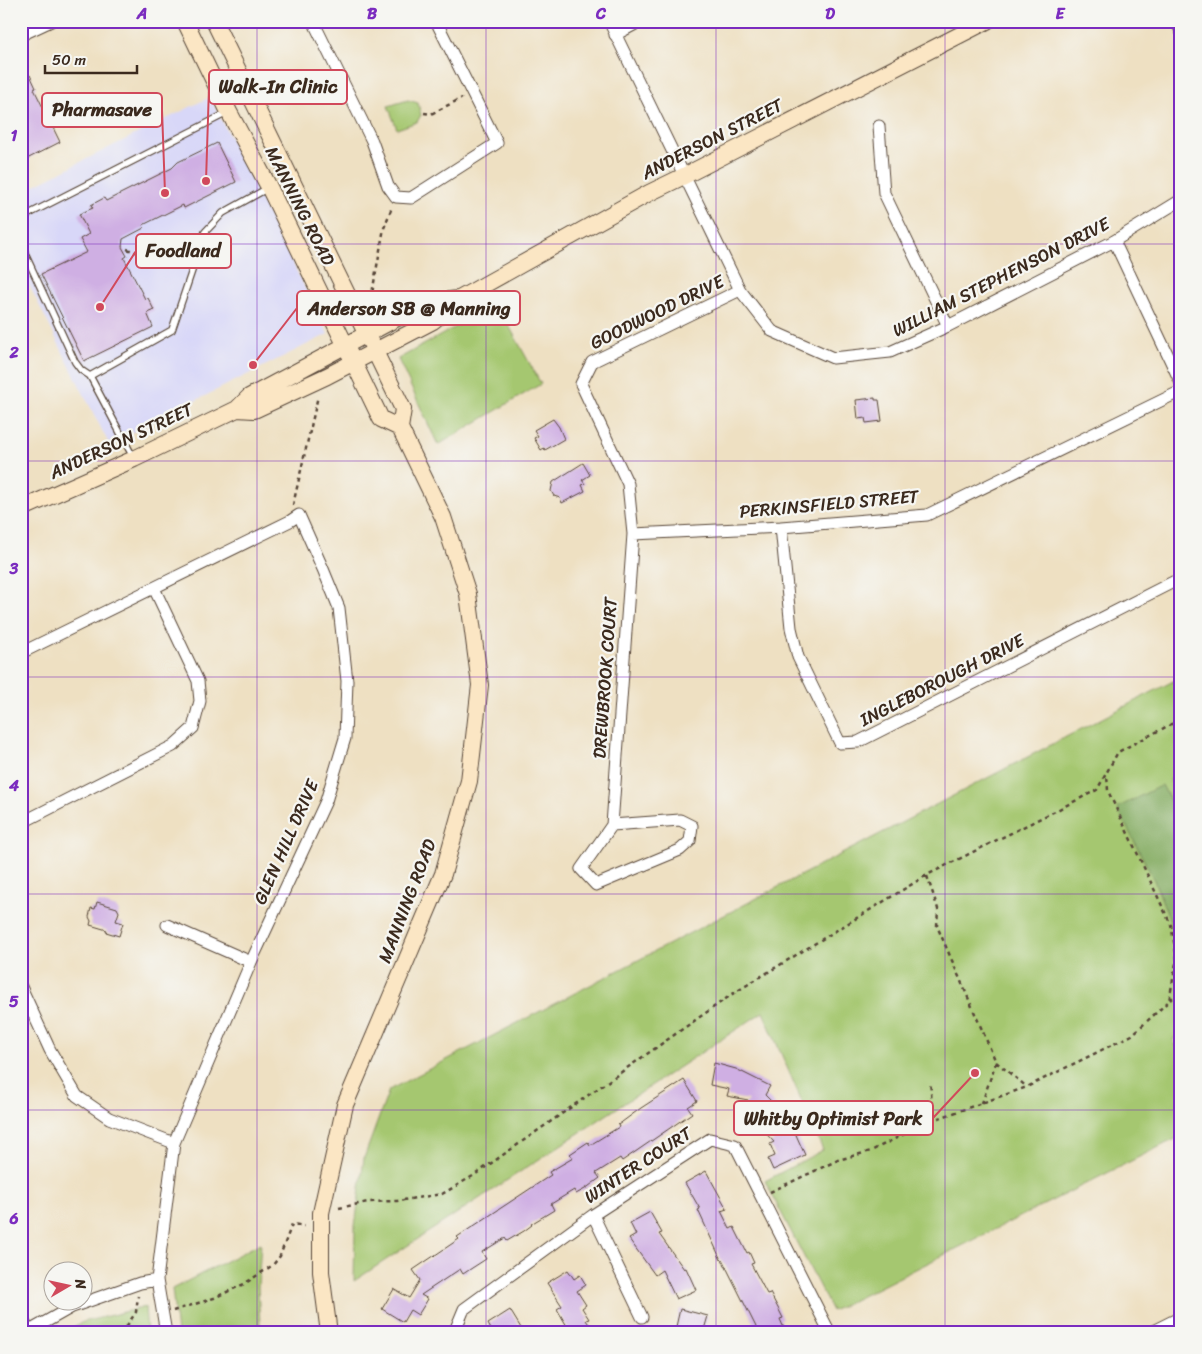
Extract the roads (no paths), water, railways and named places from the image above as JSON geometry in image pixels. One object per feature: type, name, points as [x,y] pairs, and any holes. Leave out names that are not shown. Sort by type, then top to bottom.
[{"type":"main road","name":"MANNING ROAD","points":[[185,21],[229,112],[269,187],[381,419],[400,428]]},
{"type":"main road","name":"MANNING ROAD","points":[[214,21],[403,409],[400,428],[443,517],[468,594],[480,685],[469,781],[443,874],[345,1105],[321,1213],[321,1272],[329,1333]]},
{"type":"main road","name":"ANDERSON STREET","points":[[237,409],[254,410],[354,362],[433,321],[459,299],[649,193],[987,21]]},
{"type":"main road","name":"ANDERSON STREET","points":[[21,509],[134,459],[237,409],[249,397],[425,303],[459,299]]},
{"type":"street","points":[[21,35],[51,21]]},
{"type":"street","points":[[313,21],[372,141],[388,186],[396,197],[411,198],[498,143],[436,21]]},
{"type":"street","name":"WILLIAM STEPHENSON DRIVE","points":[[609,21],[740,290],[772,331],[833,358],[890,352],[948,326],[1114,240],[1181,200]]},
{"type":"street","points":[[615,35],[641,21]]},
{"type":"street","points":[[1176,21],[1181,31]]},
{"type":"street","points":[[879,126],[884,193],[948,326]]},
{"type":"street","points":[[1114,240],[1181,383]]},
{"type":"street","name":"GOODWOOD DRIVE","points":[[633,534],[628,484],[581,384],[592,362],[740,290]]},
{"type":"street","name":"PERKINSFIELD STREET","points":[[633,534],[781,527],[927,515],[1181,391]]},
{"type":"street","name":"GLEN HILL DRIVE","points":[[154,588],[290,521],[298,515],[339,608],[347,682],[345,738],[326,801],[250,962],[174,1142],[157,1280],[166,1333]]},
{"type":"street","name":"INGLEBOROUGH DRIVE","points":[[781,527],[791,628],[798,657],[840,743],[858,742],[1181,578]]},
{"type":"street","name":"DREWBROOK COURT","points":[[612,825],[633,534]]},
{"type":"street","points":[[21,652],[154,588],[198,681],[200,701],[193,728],[173,746],[21,823]]},
{"type":"street","points":[[680,820],[692,826],[690,841],[680,850],[596,885],[580,869],[612,825],[680,820]]},
{"type":"street","points":[[167,925],[250,962]]},
{"type":"street","points":[[21,987],[50,1050],[77,1096],[109,1118],[174,1142]]},
{"type":"street","name":"WINTER COURT","points":[[454,1333],[464,1309],[593,1216],[710,1138],[735,1144],[830,1333]]},
{"type":"street","points":[[593,1216],[642,1318]]},
{"type":"street","points":[[21,1317],[27,1332],[72,1307],[140,1283],[157,1280]]},
{"type":"street","points":[[1149,1333],[1181,1317]]},
{"type":"lane","points":[[21,225],[27,215],[229,112]]},
{"type":"lane","points":[[90,376],[172,330],[205,232],[222,213],[269,187]]},
{"type":"lane","points":[[21,240],[26,256],[75,362],[81,370],[90,376],[134,459]]},
{"type":"place","name":"Walk-In Clinic","points":[[206,181]]},
{"type":"place","name":"Pharmasave","points":[[165,193]]},
{"type":"place","name":"Foodland","points":[[100,307]]},
{"type":"place","name":"Anderson SB @ Manning","points":[[253,365]]},
{"type":"place","name":"Whitby Optimist Park","points":[[975,1073]]}]
